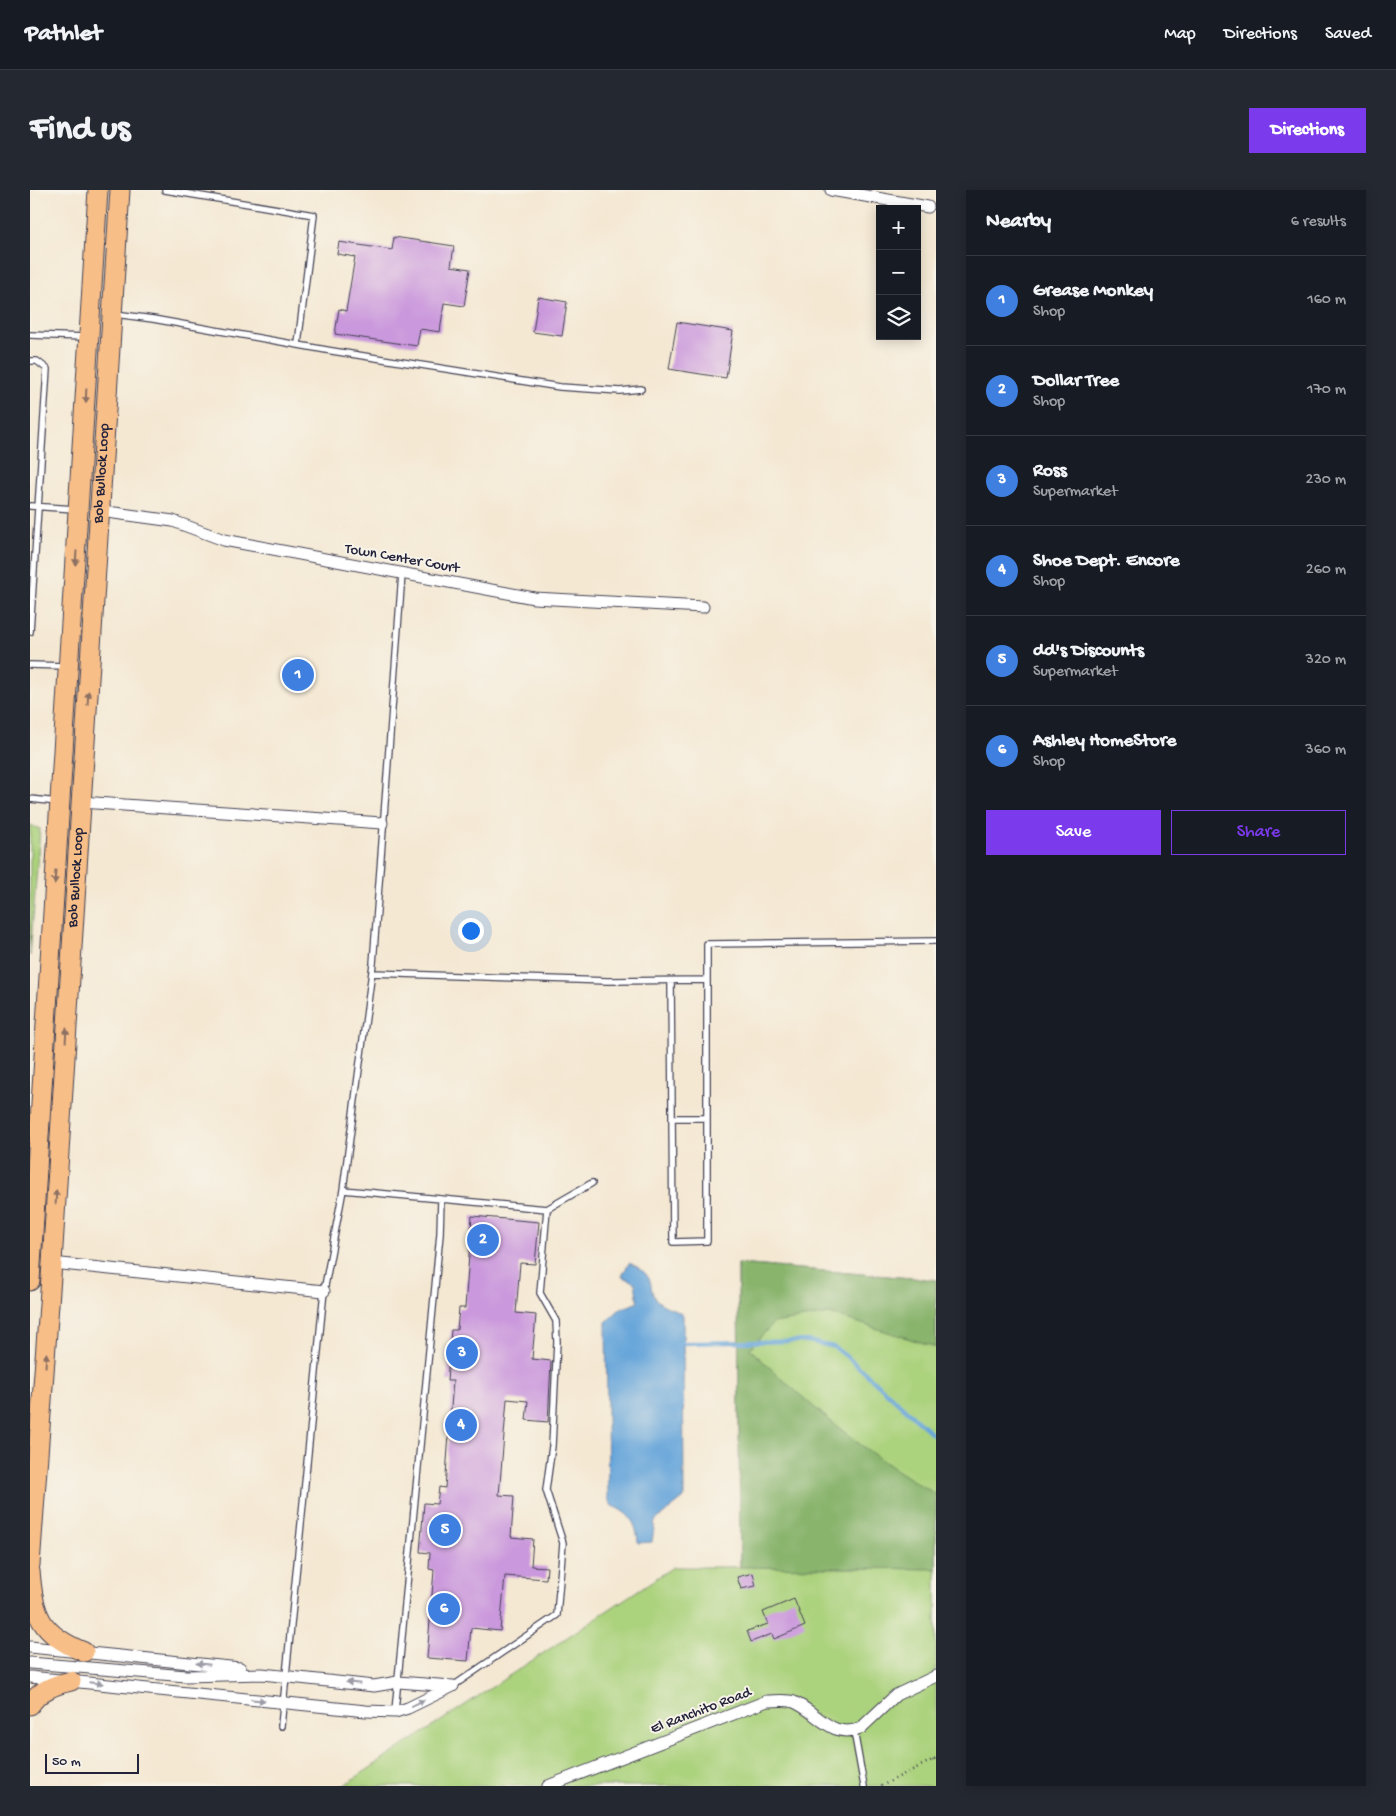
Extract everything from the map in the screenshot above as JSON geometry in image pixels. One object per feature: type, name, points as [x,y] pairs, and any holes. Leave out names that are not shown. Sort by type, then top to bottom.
[{"type":"highway","name":"Bob Bullock Loop","points":[[30,1281],[98,190]]},
{"type":"highway","points":[[105,428],[100,338],[110,190]]},
{"type":"highway","name":"Bob Bullock Loop","points":[[30,1565],[52,1263],[120,190]]},
{"type":"highway","points":[[67,700],[74,728],[72,786],[81,802]]},
{"type":"highway","points":[[60,803],[67,809],[69,816],[68,849],[73,918]]},
{"type":"highway","points":[[30,1571],[36,1611],[43,1624],[62,1643],[84,1652]]},
{"type":"highway","points":[[30,1705],[44,1691],[55,1684],[71,1681]]},
{"type":"street","points":[[831,190],[928,206]]},
{"type":"street","name":"Town Center Court","points":[[100,511],[173,520],[224,540],[534,598],[703,607]]},
{"type":"street","points":[[81,802],[382,823]]},
{"type":"street","points":[[52,1263],[324,1291]]},
{"type":"street","points":[[30,1647],[248,1669],[286,1676],[374,1686],[398,1682],[454,1686]]},
{"type":"street","points":[[30,1663],[186,1676],[239,1674],[286,1676]]},
{"type":"street","points":[[854,1731],[860,1728],[896,1696],[936,1676]]},
{"type":"street","points":[[30,1677],[366,1711],[395,1712],[408,1708],[454,1686]]},
{"type":"street","name":"El Ranchito Road","points":[[548,1786],[767,1702],[793,1702],[831,1728],[846,1732],[854,1731]]},
{"type":"lane","points":[[165,190],[314,215],[298,344]]},
{"type":"lane","points":[[112,314],[153,319],[560,387],[620,391],[641,388]]},
{"type":"lane","points":[[30,335],[90,338]]},
{"type":"lane","points":[[30,361],[38,361],[48,369],[30,632]]},
{"type":"lane","points":[[30,506],[79,509]]},
{"type":"lane","points":[[281,1726],[324,1291],[343,1190],[372,973],[402,574]]},
{"type":"lane","points":[[30,664],[69,666]]},
{"type":"lane","points":[[30,799],[60,803]]},
{"type":"lane","points":[[671,981],[673,1242],[707,1241],[707,944],[936,941]]},
{"type":"lane","points":[[372,973],[608,981],[707,980]]},
{"type":"lane","points":[[672,1118],[706,1118]]},
{"type":"lane","points":[[343,1190],[547,1209],[592,1183]]},
{"type":"lane","points":[[395,1712],[440,1234],[441,1199]]},
{"type":"lane","points":[[454,1686],[557,1614],[563,1542],[546,1490],[552,1446],[557,1342],[556,1321],[540,1293],[547,1209]]},
{"type":"lane","points":[[854,1731],[864,1786]]},
{"type":"path","points":[[881,1786],[935,1759],[936,1764]]},
{"type":"green space","points":[[30,825],[40,829],[30,956]]},
{"type":"green space","points":[[738,1264],[936,1280],[936,1786],[343,1786],[673,1567],[740,1567]]},
{"type":"green space","points":[[738,1264],[936,1280],[936,1347],[830,1314],[773,1323],[750,1349],[838,1428],[886,1463],[936,1494],[936,1569],[740,1567]]},
{"type":"water","points":[[629,1263],[644,1272],[650,1281],[653,1295],[659,1302],[683,1315],[684,1498],[655,1521],[652,1542],[638,1543],[636,1530],[631,1520],[624,1512],[612,1506],[608,1499],[606,1322],[619,1310],[638,1302],[635,1283],[622,1276]]},
{"type":"building","points":[[394,237],[454,246],[451,266],[470,269],[464,306],[444,303],[440,332],[420,329],[417,346],[335,334],[339,309],[346,311],[355,257],[337,254],[339,242],[392,250]]},
{"type":"building","points":[[538,297],[567,302],[562,336],[533,332]]},
{"type":"building","points":[[677,322],[733,331],[726,378],[669,369]]},
{"type":"building","points":[[472,1216],[539,1222],[535,1264],[520,1263],[516,1313],[536,1315],[532,1359],[551,1361],[548,1422],[526,1420],[528,1401],[507,1399],[499,1495],[514,1496],[511,1537],[533,1539],[531,1566],[547,1567],[546,1579],[505,1576],[500,1631],[471,1628],[468,1661],[427,1658],[434,1570],[429,1569],[430,1553],[420,1552],[424,1503],[437,1504],[439,1487],[445,1488],[453,1381],[447,1381],[451,1330],[457,1330],[459,1308],[465,1308]]},
{"type":"building","points":[[753,1573],[756,1586],[741,1589],[737,1577]]},
{"type":"building","points":[[794,1599],[805,1626],[774,1639],[772,1634],[751,1642],[747,1631],[768,1624],[763,1612]]},
{"type":"waterway","points":[[683,1343],[808,1341],[834,1347],[936,1437]]},
{"type":"place","name":"Grease Monkey","points":[[298,675]]},
{"type":"place","name":"Dollar Tree","points":[[483,1240]]},
{"type":"place","name":"Ross","points":[[462,1353]]},
{"type":"place","name":"Shoe Dept. Encore","points":[[461,1425]]},
{"type":"place","name":"dd's Discounts","points":[[445,1530]]},
{"type":"place","name":"Ashley HomeStore","points":[[444,1609]]}]
